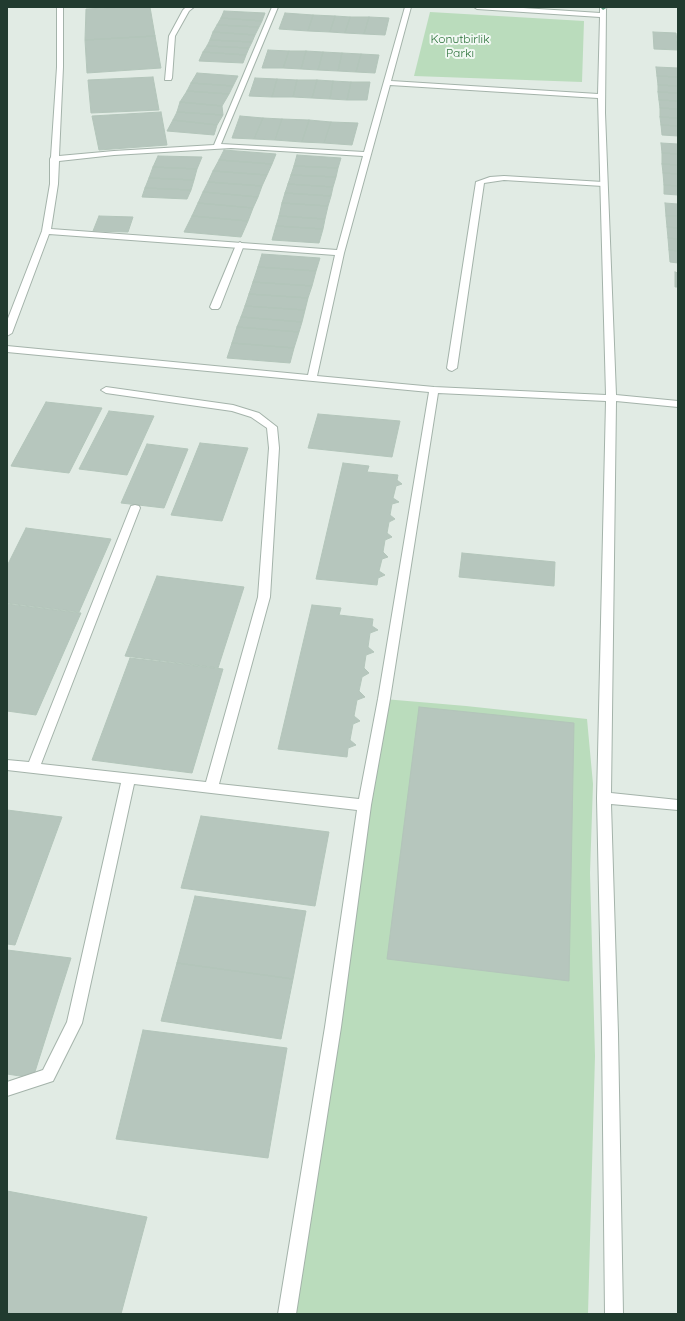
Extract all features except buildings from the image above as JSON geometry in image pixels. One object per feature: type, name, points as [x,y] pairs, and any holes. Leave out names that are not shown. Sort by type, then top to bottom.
[{"type":"street","points":[[7,333],[46,231],[54,184],[54,159],[60,67],[60,7]]},
{"type":"street","points":[[168,78],[172,36],[186,10],[191,7]]},
{"type":"street","points":[[216,148],[275,7]]},
{"type":"street","points":[[312,378],[340,253],[408,7]]},
{"type":"street","points":[[477,7],[604,9],[601,113],[611,398],[604,798],[610,1034],[614,1314]]},
{"type":"street","points":[[387,83],[602,96]]},
{"type":"street","points":[[54,159],[114,153],[231,146],[367,154]]},
{"type":"street","points":[[452,368],[480,182],[490,179],[504,178],[603,184]]},
{"type":"street","points":[[46,231],[340,253]]},
{"type":"street","points":[[215,306],[240,245]]},
{"type":"street","points":[[7,349],[434,390],[611,398],[678,404]]},
{"type":"street","points":[[106,390],[233,408],[255,415],[272,427],[274,448],[264,597],[211,788]]},
{"type":"street","points":[[287,1314],[332,1027],[364,805],[385,692],[434,390]]},
{"type":"street","points":[[33,768],[135,508]]},
{"type":"street","points":[[7,765],[364,805]]},
{"type":"street","points":[[7,1089],[48,1076],[74,1023],[129,778]]},
{"type":"street","points":[[604,798],[678,805]]},
{"type":"green space","name":"Konutbirlik Parkı","points":[[430,12],[584,21],[582,82],[414,76]]},
{"type":"green space","points":[[384,699],[587,719],[593,784],[590,873],[595,1056],[588,1314],[287,1314]]}]
